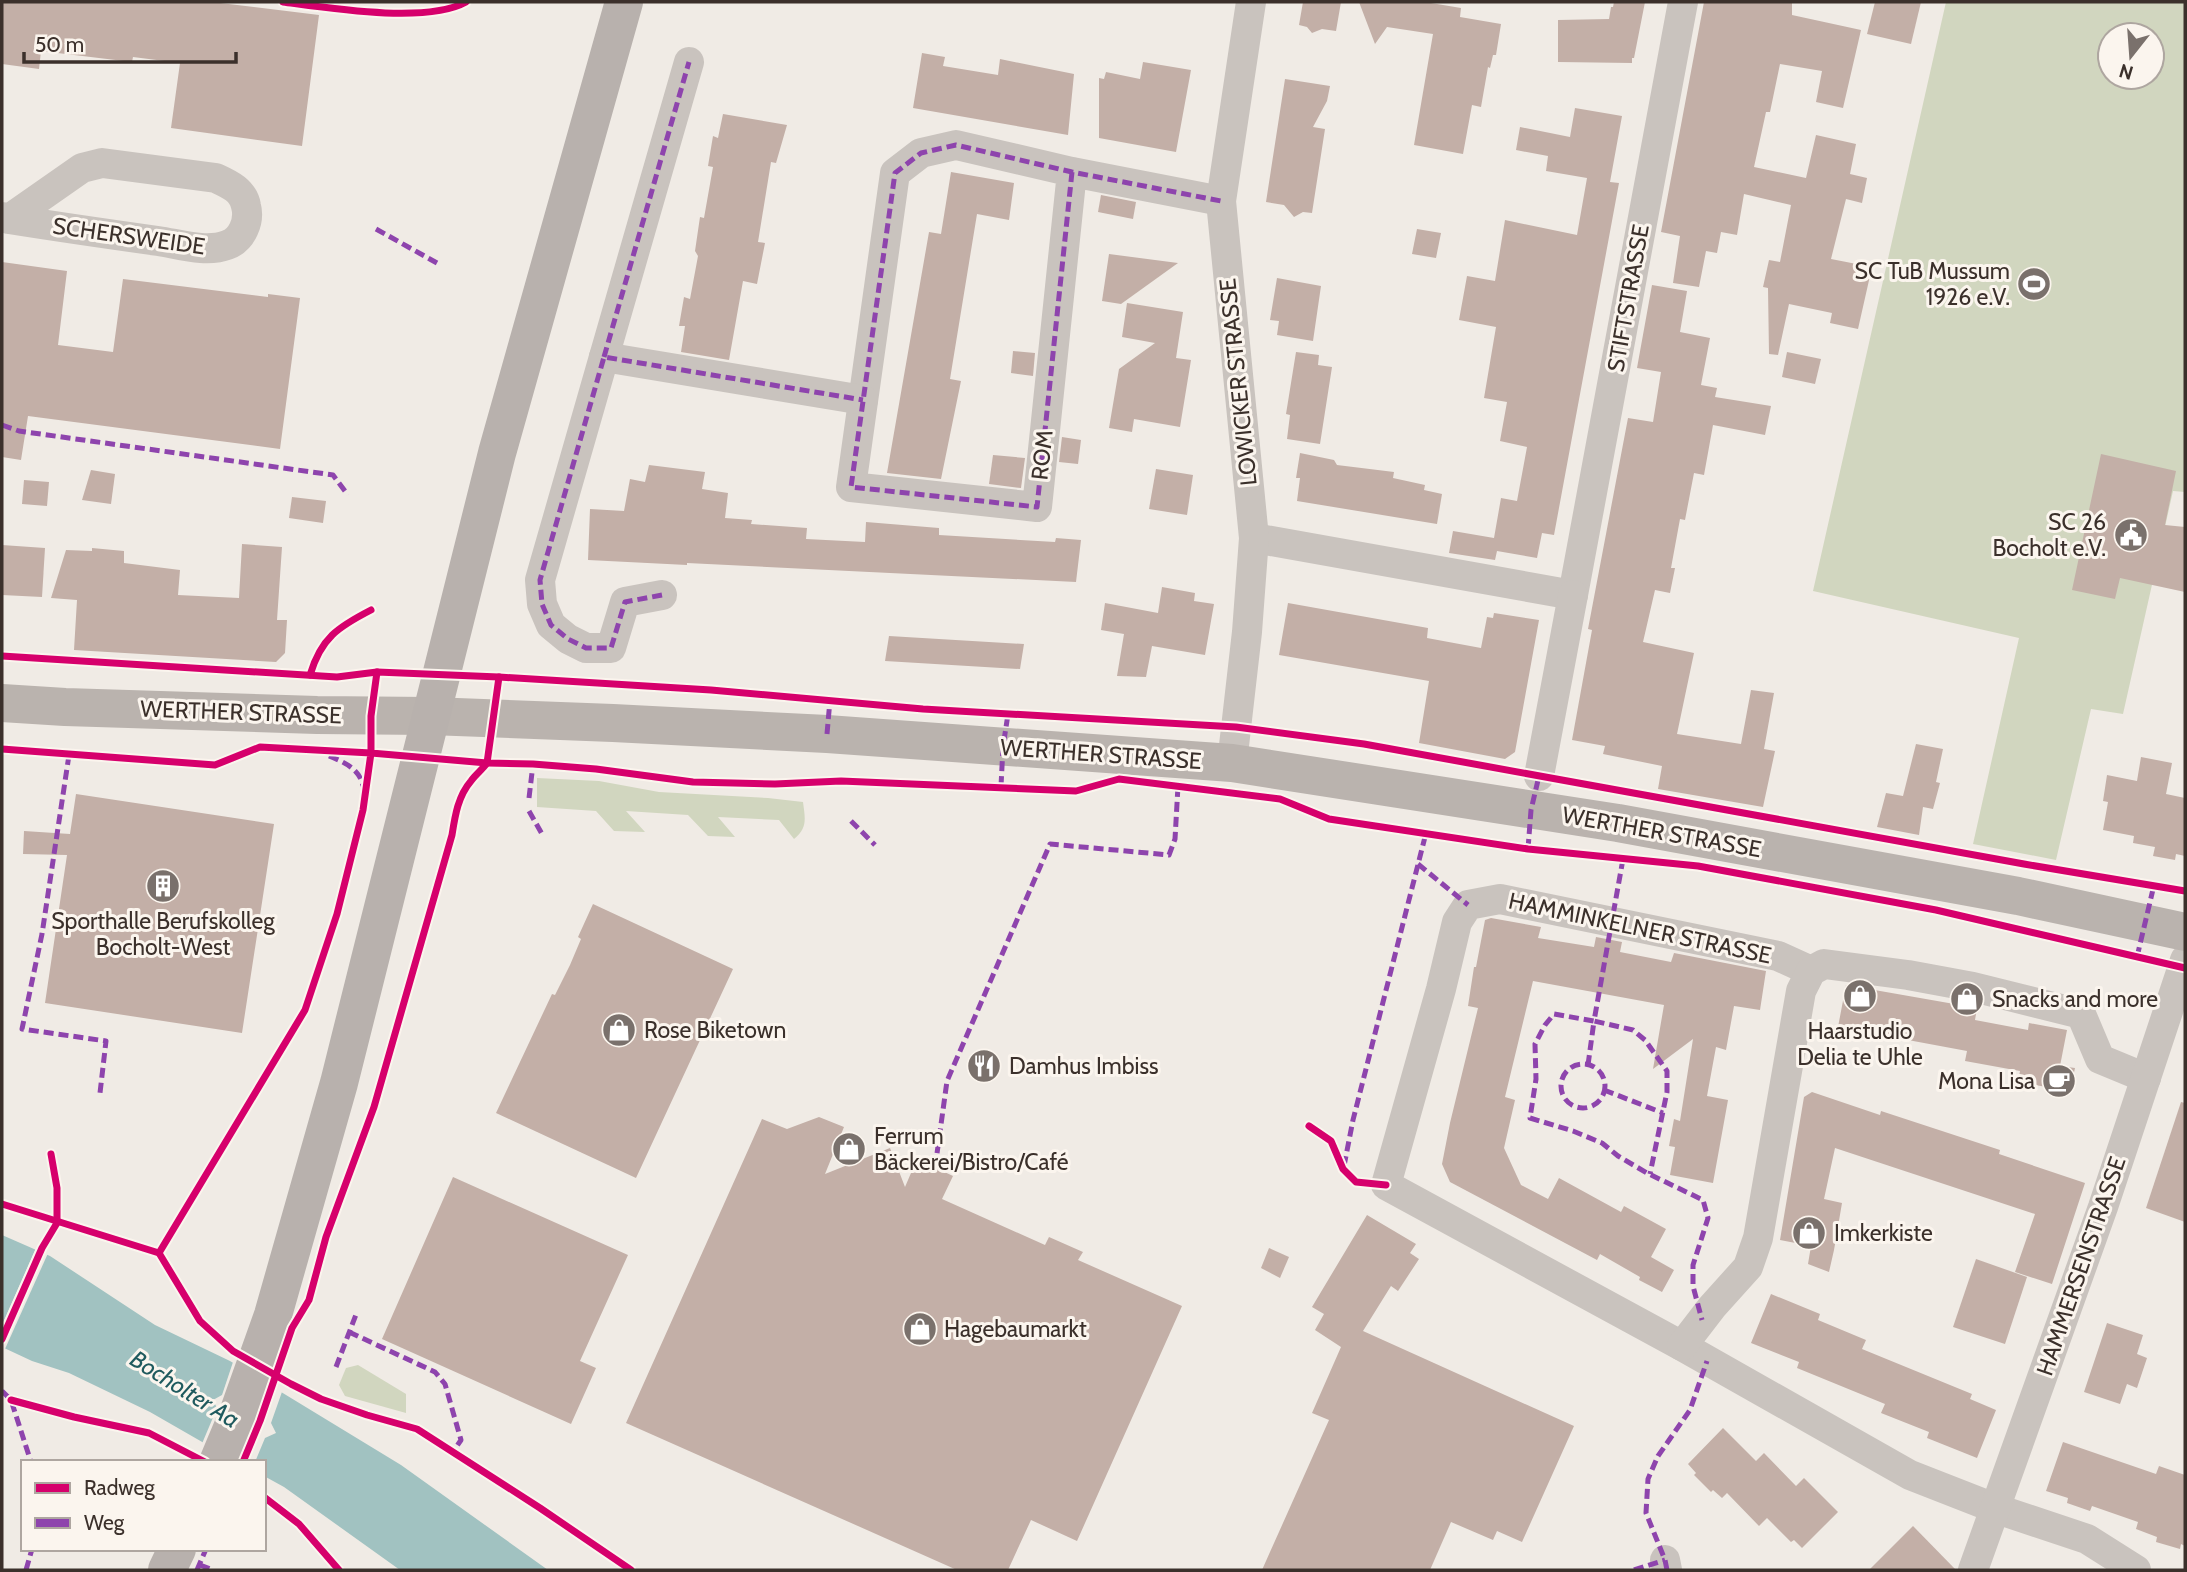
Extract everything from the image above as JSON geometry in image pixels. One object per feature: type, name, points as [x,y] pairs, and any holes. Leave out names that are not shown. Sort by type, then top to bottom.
[{"type":"main road","points":[[219,1460],[273,1315],[342,1071],[497,453],[624,2]]},
{"type":"main road","name":"WERTHER STRASSE","points":[[2,703],[277,714],[430,716],[827,734],[1232,763],[1631,826],[2018,896],[2185,932]]},
{"type":"main road","points":[[167,1570],[176,1551]]},
{"type":"street","name":"LOWICKER STRASSE","points":[[1232,763],[1247,632],[1254,538],[1221,201],[1251,2]]},
{"type":"street","name":"STIFTSTRASSE","points":[[1539,776],[1683,2]]},
{"type":"street","points":[[662,595],[625,602],[611,648],[586,648],[568,639],[551,625],[542,604],[540,580],[689,62]]},
{"type":"street","name":"ROM","points":[[1072,172],[1037,507],[851,487],[895,173],[921,153],[956,145],[1072,172],[1221,201]]},
{"type":"street","name":"SCHERSWEIDE","points":[[103,163],[216,178],[241,193],[248,215],[245,227],[230,244],[206,248],[5,218],[82,168],[103,163]]},
{"type":"street","points":[[604,357],[863,400]]},
{"type":"street","points":[[1254,538],[1573,595]]},
{"type":"street","name":"HAMMINKELNER STRASSE","points":[[1811,971],[1778,956],[1500,899],[1468,905],[1457,922],[1441,989],[1385,1185],[1682,1346],[1910,1475],[1997,1509],[2087,1539],[2136,1570]]},
{"type":"street","name":"HAMMERSENSTRASSE","points":[[1973,1570],[2103,1207],[2185,960]]},
{"type":"street","points":[[1682,1346],[1748,1267],[1758,1238],[1801,991],[1811,971],[1824,964],[1908,975],[1997,992],[2081,1014],[2100,1059],[2146,1078]]},
{"type":"green space","name":"SC TuB Mussum 1926 e.V.","points":[[1946,2],[2185,2],[2185,492],[2173,491],[2123,714],[2091,709],[2056,860],[1973,844],[2019,638],[1813,591]]},
{"type":"green space","points":[[537,778],[599,781],[659,792],[803,802],[804,822],[802,831],[794,839],[779,820],[718,817],[735,837],[708,836],[688,815],[626,811],[645,832],[614,831],[596,811],[537,807]]},
{"type":"green space","points":[[358,1365],[406,1394],[406,1413],[345,1396],[339,1385],[346,1368]]},
{"type":"water","name":"Bocholter Aa","points":[[2,1235],[50,1256],[155,1325],[230,1361],[401,1465],[548,1570],[400,1570],[284,1487],[266,1477],[266,1460],[234,1460],[150,1412],[69,1373],[32,1361],[2,1347]]},
{"type":"pier","points":[[37,1246],[49,1251],[5,1349],[2,1348],[2,1325]]},
{"type":"pier","points":[[234,1359],[283,1389],[271,1423],[276,1433],[265,1438],[256,1460],[226,1460],[201,1446],[217,1408],[213,1400],[222,1395]]},
{"type":"building","points":[[2,2],[212,2],[319,15],[302,146],[171,128],[180,63],[133,57],[132,62],[41,51],[39,69],[2,64]]},
{"type":"building","points":[[1303,2],[1341,2],[1336,31],[1322,29],[1312,33],[1307,27],[1299,25]]},
{"type":"building","points":[[1359,2],[1425,2],[1461,8],[1460,17],[1501,24],[1496,55],[1493,55],[1490,68],[1488,67],[1481,107],[1472,105],[1463,154],[1414,145],[1433,34],[1387,27],[1375,44]]},
{"type":"building","points":[[1614,2],[1645,2],[1632,63],[1558,62],[1558,20],[1609,19]]},
{"type":"building","points":[[1704,2],[1792,2],[1792,15],[1861,30],[1843,108],[1816,102],[1822,71],[1780,64],[1754,167],[1806,178],[1816,135],[1856,144],[1850,174],[1867,178],[1862,203],[1846,199],[1831,259],[1872,267],[1858,329],[1830,323],[1832,313],[1789,304],[1778,355],[1769,354],[1768,288],[1763,287],[1769,260],[1780,262],[1791,205],[1744,194],[1737,235],[1721,232],[1717,253],[1706,251],[1699,287],[1673,283],[1680,236],[1661,232]]},
{"type":"building","points":[[1875,2],[1921,2],[1911,44],[1867,34]]},
{"type":"building","points":[[922,53],[945,57],[943,66],[998,75],[1000,59],[1074,74],[1068,135],[913,108]]},
{"type":"building","points":[[1143,62],[1191,70],[1176,152],[1099,138],[1099,78],[1104,79],[1106,72],[1140,79]]},
{"type":"building","points":[[1285,79],[1330,86],[1327,101],[1313,127],[1325,129],[1312,213],[1303,212],[1294,217],[1284,205],[1266,202]]},
{"type":"building","points":[[1575,108],[1622,116],[1610,182],[1619,183],[1554,535],[1542,533],[1537,558],[1497,551],[1495,560],[1449,553],[1453,531],[1494,538],[1501,498],[1517,501],[1527,447],[1500,441],[1507,402],[1484,398],[1496,327],[1459,320],[1467,276],[1495,281],[1505,220],[1577,235],[1587,178],[1546,171],[1548,156],[1516,150],[1520,127],[1570,137]]},
{"type":"building","points":[[723,114],[787,125],[776,163],[771,162],[758,242],[765,243],[757,284],[743,281],[729,360],[681,352],[685,326],[679,326],[684,297],[690,299],[698,256],[695,251],[700,217],[704,218],[713,167],[708,166],[713,136],[718,138]]},
{"type":"building","points":[[951,172],[1014,183],[1009,220],[977,214],[950,379],[961,381],[941,479],[887,473],[929,232],[941,234]]},
{"type":"building","points":[[1101,195],[1136,202],[1133,219],[1098,212]]},
{"type":"building","points":[[1417,229],[1441,233],[1436,258],[1412,254]]},
{"type":"building","points":[[1109,254],[1178,263],[1121,304],[1102,301]]},
{"type":"building","points":[[2,262],[67,271],[58,345],[113,352],[123,279],[268,297],[268,294],[300,298],[280,449],[28,416],[21,460],[2,457]]},
{"type":"building","points":[[1277,278],[1321,286],[1313,341],[1277,335],[1279,321],[1270,320]]},
{"type":"building","points":[[1652,285],[1687,291],[1680,332],[1710,338],[1701,385],[1717,388],[1715,397],[1771,406],[1765,435],[1713,425],[1704,475],[1694,473],[1685,520],[1680,519],[1671,568],[1675,568],[1670,593],[1655,590],[1643,642],[1694,653],[1677,734],[1741,744],[1751,690],[1774,693],[1764,749],[1775,751],[1763,807],[1658,789],[1662,766],[1603,754],[1605,746],[1572,740],[1592,630],[1588,629],[1628,418],[1653,422],[1661,372],[1637,368]]},
{"type":"building","points":[[1127,303],[1183,312],[1176,358],[1191,360],[1180,427],[1134,419],[1132,432],[1109,428],[1119,369],[1155,343],[1122,337]]},
{"type":"building","points":[[1013,351],[1035,353],[1033,376],[1011,373]]},
{"type":"building","points":[[1296,352],[1319,355],[1318,365],[1332,367],[1320,444],[1287,439],[1290,415],[1286,414]]},
{"type":"building","points":[[1787,352],[1821,359],[1815,384],[1782,377]]},
{"type":"building","points":[[1062,437],[1081,440],[1078,464],[1059,462]]},
{"type":"building","points":[[1300,453],[1334,460],[1337,465],[1394,472],[1393,478],[1425,485],[1424,490],[1442,494],[1437,524],[1297,501],[1300,478],[1296,478]]},
{"type":"building","name":"SC 26 Bocholt e.V.","points":[[2101,454],[2176,471],[2165,525],[2185,527],[2185,592],[2120,578],[2115,599],[2072,590]]},
{"type":"building","points":[[993,455],[1025,458],[1021,488],[989,484]]},
{"type":"building","points":[[649,465],[705,472],[702,489],[728,493],[725,518],[752,520],[751,524],[807,528],[806,539],[865,542],[866,522],[939,528],[939,535],[1055,542],[1056,538],[1081,540],[1076,582],[588,560],[590,509],[624,511],[630,479],[645,482]]},
{"type":"building","points":[[1156,469],[1193,475],[1187,515],[1149,509]]},
{"type":"building","points":[[91,470],[115,474],[111,504],[82,500]]},
{"type":"building","points":[[24,480],[49,482],[47,506],[22,504]]},
{"type":"building","points":[[292,497],[326,501],[323,523],[289,518]]},
{"type":"building","points":[[242,544],[282,547],[277,620],[287,620],[285,653],[276,662],[74,650],[77,600],[51,598],[66,550],[92,551],[92,548],[124,551],[124,563],[180,570],[178,595],[239,598]]},
{"type":"building","points":[[2,545],[45,548],[42,597],[2,595]]},
{"type":"building","points":[[1162,587],[1195,593],[1194,601],[1214,604],[1205,655],[1152,646],[1146,677],[1117,676],[1124,634],[1101,630],[1105,603],[1158,613]]},
{"type":"building","points":[[1288,603],[1428,628],[1427,638],[1481,648],[1487,617],[1493,618],[1494,613],[1539,620],[1515,752],[1505,759],[1419,743],[1429,681],[1279,655]]},
{"type":"building","points":[[889,636],[1024,644],[1020,669],[885,661]]},
{"type":"building","points":[[1916,744],[1943,749],[1936,782],[1940,783],[1933,809],[1923,807],[1919,835],[1877,827],[1886,793],[1903,796]]},
{"type":"building","points":[[2141,757],[2172,763],[2166,794],[2185,798],[2185,856],[2176,854],[2175,860],[2153,856],[2155,847],[2133,843],[2134,836],[2103,830],[2108,802],[2103,801],[2107,775],[2137,781]]},
{"type":"building","name":"Sporthalle Berufskolleg Bocholt-West","points":[[76,794],[274,824],[242,1033],[45,1003],[67,855],[23,854],[24,831],[70,834]]},
{"type":"building","name":"Rose Biketown","points":[[593,904],[733,969],[636,1178],[496,1113],[552,994],[555,995],[570,965],[581,939],[578,937]]},
{"type":"building","points":[[1491,918],[1541,927],[1538,938],[1594,947],[1596,937],[1622,942],[1620,952],[1671,962],[1674,953],[1766,971],[1760,1010],[1734,1006],[1726,1050],[1716,1047],[1707,1096],[1728,1100],[1713,1183],[1670,1175],[1675,1147],[1669,1146],[1674,1119],[1680,1121],[1693,1039],[1653,1069],[1664,1005],[1533,981],[1505,1097],[1515,1100],[1504,1148],[1521,1185],[1548,1199],[1559,1178],[1621,1212],[1624,1206],[1666,1229],[1651,1257],[1674,1270],[1662,1292],[1600,1254],[1597,1260],[1450,1182],[1442,1164],[1478,1008],[1468,1006],[1474,967],[1485,920]]},
{"type":"building","points":[[1846,985],[1977,1008],[1975,1020],[2028,1030],[2029,1023],[2067,1030],[2060,1066],[2075,1068],[2070,1091],[2018,1082],[2020,1071],[1965,1061],[1967,1051],[1838,1027]]},
{"type":"building","points":[[1812,1092],[1880,1115],[1881,1111],[2000,1150],[1999,1154],[2085,1183],[2052,1284],[2015,1272],[2035,1214],[1835,1148],[1824,1199],[1842,1203],[1829,1272],[1808,1264],[1811,1246],[1780,1240],[1804,1097]]},
{"type":"building","points":[[2181,1102],[2185,1103],[2185,1222],[2146,1208]]},
{"type":"building","name":"Hagebaumarkt","points":[[819,1117],[844,1127],[825,1174],[890,1148],[905,1187],[917,1159],[953,1176],[942,1199],[1045,1245],[1049,1237],[1083,1252],[1078,1260],[1182,1306],[1077,1541],[1031,1520],[1008,1570],[957,1570],[626,1423],[762,1119],[787,1129]]},
{"type":"building","points":[[453,1177],[628,1255],[580,1361],[596,1368],[571,1424],[382,1339]]},
{"type":"building","points":[[1367,1215],[1416,1244],[1410,1253],[1419,1259],[1398,1291],[1391,1286],[1363,1331],[1574,1426],[1522,1542],[1497,1531],[1493,1540],[1451,1522],[1430,1570],[1262,1570],[1329,1420],[1312,1413],[1341,1347],[1315,1330],[1324,1314],[1312,1307]]},
{"type":"building","points":[[1269,1248],[1289,1257],[1280,1278],[1261,1268]]},
{"type":"building","points":[[1976,1259],[2027,1277],[2005,1344],[1953,1327]]},
{"type":"building","points":[[1771,1294],[1820,1314],[1818,1320],[1866,1340],[1862,1349],[1972,1394],[1970,1399],[1996,1410],[1977,1458],[1927,1438],[1929,1432],[1881,1413],[1885,1404],[1797,1368],[1799,1362],[1751,1343]]},
{"type":"building","points":[[2107,1323],[2143,1335],[2137,1354],[2147,1358],[2137,1388],[2127,1384],[2120,1404],[2084,1392]]},
{"type":"building","points":[[1723,1428],[1756,1461],[1764,1453],[1796,1486],[1804,1478],[1838,1512],[1802,1548],[1794,1540],[1791,1542],[1767,1518],[1759,1526],[1727,1493],[1722,1498],[1713,1490],[1711,1492],[1694,1475],[1696,1473],[1688,1464]]},
{"type":"building","points":[[2063,1442],[2156,1474],[2159,1466],[2185,1475],[2185,1546],[2181,1544],[2180,1549],[2156,1542],[2157,1537],[2136,1529],[2138,1522],[2092,1506],[2090,1511],[2067,1503],[2068,1498],[2046,1491]]},
{"type":"building","points":[[1913,1526],[1956,1570],[1869,1570]]},
{"type":"marked path","points":[[604,357],[689,62]]},
{"type":"marked path","points":[[1072,172],[1037,507],[851,487],[895,173],[921,153],[956,145],[1072,172],[1221,201]]},
{"type":"marked path","points":[[376,229],[437,263]]},
{"type":"marked path","points":[[662,595],[625,602],[611,648],[586,648],[568,639],[551,625],[542,604],[540,580],[604,357],[863,400]]},
{"type":"marked path","points":[[2,425],[19,431],[333,475],[348,495]]},
{"type":"marked path","points":[[827,734],[830,700]]},
{"type":"marked path","points":[[1001,786],[1008,714]]},
{"type":"marked path","points":[[69,755],[42,934],[22,1029],[106,1041],[100,1093]]},
{"type":"marked path","points":[[329,756],[355,771],[363,786]]},
{"type":"marked path","points":[[529,798],[533,764]]},
{"type":"marked path","points":[[1528,849],[1531,810],[1539,776]]},
{"type":"marked path","points":[[935,1168],[947,1081],[1050,844],[1169,855],[1175,839],[1178,786]]},
{"type":"marked path","points":[[529,811],[542,834]]},
{"type":"marked path","points":[[851,821],[875,845]]},
{"type":"marked path","points":[[1344,1166],[1353,1120],[1426,833]]},
{"type":"marked path","points":[[1623,859],[1594,1021],[1554,1014],[1545,1025],[1535,1044],[1536,1079],[1530,1118],[1602,1143],[1647,1173],[1703,1200],[1708,1218],[1693,1265],[1693,1286],[1702,1320]]},
{"type":"marked path","points":[[1418,864],[1468,905]]},
{"type":"marked path","points":[[2137,957],[2154,885]]},
{"type":"marked path","points":[[1588,1065],[1594,1021],[1633,1030],[1645,1040],[1667,1071],[1667,1092],[1650,1174]]},
{"type":"marked path","points":[[1583,1064],[1598,1071],[1605,1086],[1598,1101],[1583,1108],[1568,1101],[1561,1086],[1568,1071],[1583,1064]]},
{"type":"marked path","points":[[1604,1090],[1663,1113]]},
{"type":"marked path","points":[[336,1367],[357,1312]]},
{"type":"marked path","points":[[349,1332],[435,1372],[445,1384],[461,1440],[453,1452]]},
{"type":"marked path","points":[[1667,1570],[1646,1513],[1648,1479],[1658,1456],[1690,1410],[1707,1361]]},
{"type":"marked path","points":[[2,1391],[11,1400],[30,1460]]},
{"type":"marked path","points":[[26,1570],[31,1551]]},
{"type":"marked path","points":[[197,1570],[205,1551]]},
{"type":"marked path","points":[[1634,1570],[1665,1560]]},
{"type":"marked path","points":[[200,1565],[213,1570]]},
{"type":"cycle path","points":[[283,2],[403,13],[449,9],[466,2]]},
{"type":"cycle path","points":[[310,675],[314,662],[332,635],[371,610]]},
{"type":"cycle path","points":[[2,656],[337,677],[377,672],[499,677],[711,690],[923,709],[1236,727],[1364,744],[2185,891]]},
{"type":"cycle path","points":[[377,672],[371,716],[371,753],[596,769],[693,782],[775,784],[841,781],[1076,791],[1119,779],[1280,799],[1329,819],[1528,849],[1698,866],[1936,910],[2185,968]]},
{"type":"cycle path","points":[[244,1460],[292,1328],[309,1300],[326,1237],[374,1107],[460,800],[487,763],[499,677]]},
{"type":"cycle path","points":[[2,749],[215,765],[260,747],[371,753],[363,810],[337,914],[305,1010],[159,1253]]},
{"type":"cycle path","points":[[1309,1126],[1331,1141],[1343,1169],[1356,1182],[1386,1185]]},
{"type":"cycle path","points":[[2,1339],[42,1248],[57,1223],[57,1188],[51,1154]]},
{"type":"cycle path","points":[[2,1204],[159,1253],[200,1321],[233,1351],[321,1399],[417,1429],[631,1570]]},
{"type":"cycle path","points":[[11,1400],[149,1433],[201,1460]]},
{"type":"cycle path","points":[[266,1499],[299,1524],[339,1570]]},
{"type":"place","name":"SC TuB Mussum 1926 e.V.","points":[[2034,284]]},
{"type":"place","name":"SC 26 Bocholt e.V.","points":[[2131,535]]},
{"type":"place","name":"Sporthalle Berufskolleg Bocholt-West","points":[[163,886]]},
{"type":"place","name":"Haarstudio Delia te Uhle","points":[[1860,996]]},
{"type":"place","name":"Snacks and more","points":[[1967,999]]},
{"type":"place","name":"Rose Biketown","points":[[619,1030]]},
{"type":"place","name":"Damhus Imbiss","points":[[984,1066]]},
{"type":"place","name":"Mona Lisa","points":[[2059,1081]]},
{"type":"place","name":"Ferrum Bäckerei/Bistro/Café","points":[[849,1149]]},
{"type":"place","name":"Imkerkiste","points":[[1809,1233]]},
{"type":"place","name":"Hagebaumarkt","points":[[920,1329]]}]
